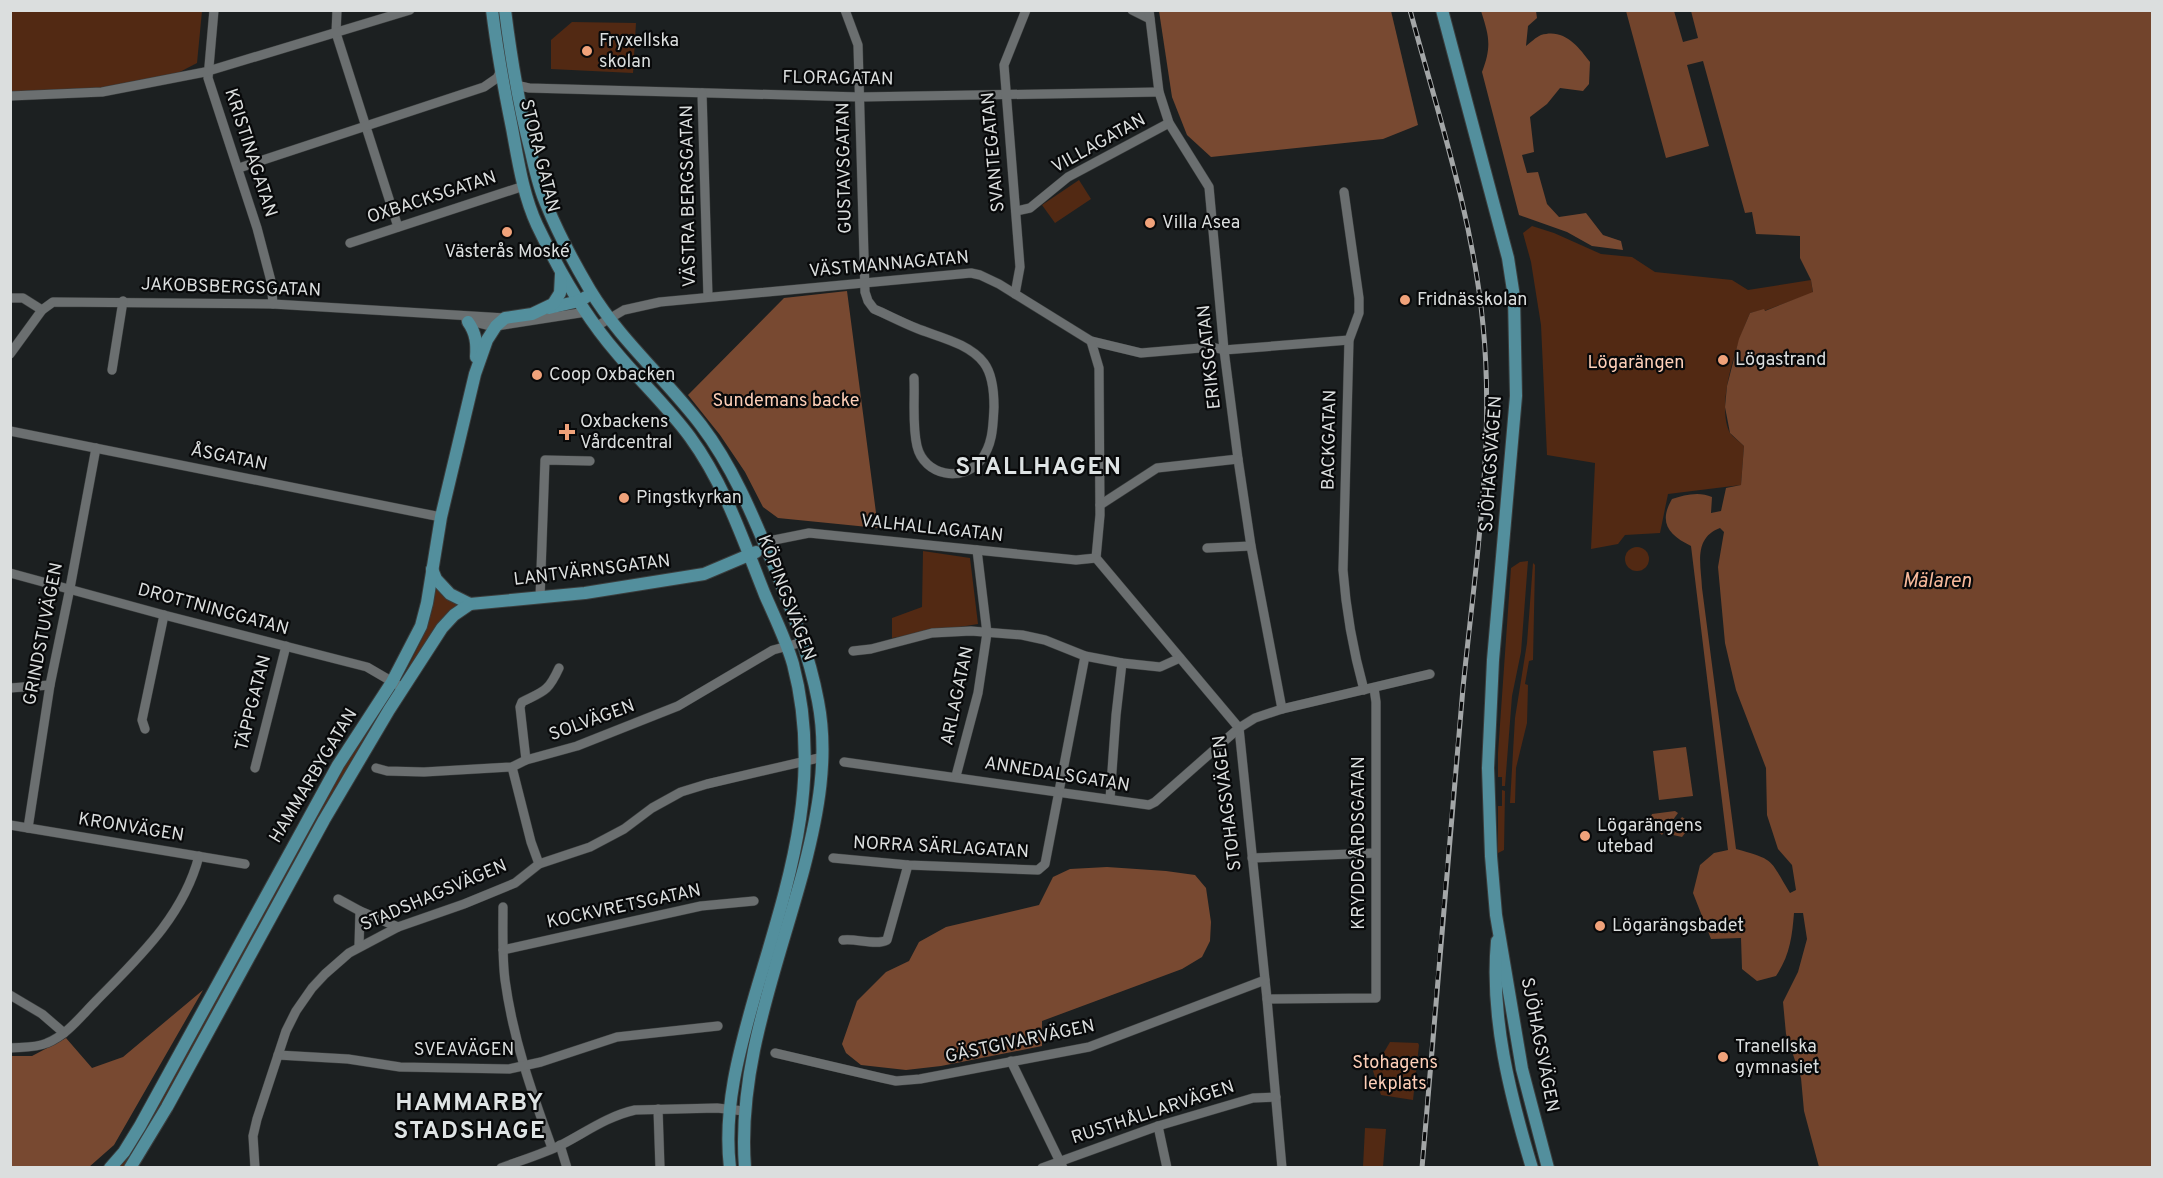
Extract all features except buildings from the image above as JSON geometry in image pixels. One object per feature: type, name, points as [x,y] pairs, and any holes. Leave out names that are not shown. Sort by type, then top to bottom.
[{"type":"main road","name":"STORA GATAN","points":[[492,10],[501,71],[524,186],[536,222],[579,301]]},
{"type":"main road","name":"STORA GATAN","points":[[505,10],[516,85],[535,170],[547,206],[596,298]]},
{"type":"main road","name":"SJÖHAGSVÄGEN","points":[[1442,10],[1508,258],[1514,297],[1516,396],[1493,660],[1488,768],[1491,856],[1498,928],[1522,1069],[1548,1167]]},
{"type":"main road","points":[[549,308],[560,293],[562,279],[559,267]]},
{"type":"main road","points":[[501,322],[549,308],[596,298]]},
{"type":"main road","points":[[586,312],[596,298]]},
{"type":"main road","name":"KÖPINGSVÄGEN","points":[[596,298],[626,339],[702,426],[738,483],[766,545],[803,642],[819,703],[823,758],[819,804],[755,1043],[744,1111],[745,1167]]},
{"type":"main road","name":"KÖPINGSVÄGEN","points":[[579,301],[614,351],[666,407],[702,454],[724,494],[788,646],[803,713],[804,792],[794,858],[745,1032],[728,1110],[730,1167]]},
{"type":"main road","name":"HAMMARBYGATAN","points":[[468,322],[474,329],[477,344],[475,374]]},
{"type":"main road","name":"HAMMARBYGATAN","points":[[130,1167],[167,1107],[398,685],[421,626],[441,517],[475,374],[484,346],[501,322]]},
{"type":"main road","name":"LANTVÄRNSGATAN","points":[[470,604],[585,593],[704,574],[751,556],[766,545]]},
{"type":"main road","points":[[432,569],[436,579],[450,594],[470,604]]},
{"type":"main road","name":"HAMMARBYGATAN","points":[[110,1167],[124,1152],[140,1126],[338,765],[442,628],[454,615],[470,604]]},
{"type":"main road","name":"SJÖHAGSVÄGEN","points":[[1498,928],[1494,971],[1500,1028],[1510,1090],[1532,1167]]},
{"type":"main road","points":[[1519,1123],[1534,1146],[1544,1153],[1542,1167]]},
{"type":"street","name":"KRISTINAGATAN","points":[[214,10],[208,78],[272,281],[273,304]]},
{"type":"street","points":[[336,10],[336,33],[398,227]]},
{"type":"street","points":[[10,96],[102,92],[209,71],[410,10]]},
{"type":"street","name":"GUSTAVSGATAN","points":[[845,10],[858,45],[864,282],[868,301],[874,309],[969,350],[983,363],[991,377],[994,402],[993,424],[987,450],[973,467],[963,472],[946,474],[934,470],[921,457],[916,446],[914,378]]},
{"type":"street","name":"SVANTEGATAN","points":[[1015,294],[1020,267],[1004,64],[1026,10]]},
{"type":"street","points":[[1132,10],[1149,15]]},
{"type":"street","name":"ERIKSGATAN","points":[[1149,15],[1159,92],[1168,123],[1209,187],[1224,350],[1238,459],[1251,546],[1282,709]]},
{"type":"street","points":[[238,168],[484,87],[497,78],[501,71]]},
{"type":"street","name":"FLORAGATAN","points":[[516,85],[529,88],[860,97],[1159,92]]},
{"type":"street","name":"VÄSTRA BERGSGATAN","points":[[702,93],[708,297]]},
{"type":"street","name":"VILLAGATAN","points":[[1016,211],[1030,208],[1068,177],[1168,123]]},
{"type":"street","name":"OXBACKSGATAN","points":[[350,243],[524,186]]},
{"type":"street","name":"BACKGATAN","points":[[1344,192],[1359,298],[1359,313],[1349,340],[1342,570],[1350,636],[1369,689]]},
{"type":"street","name":"VÄSTMANNAGATAN","points":[[597,327],[624,310],[660,302],[972,273],[989,278],[1090,341],[1141,353],[1212,347],[1224,350],[1349,340]]},
{"type":"street","points":[[10,298],[23,298],[42,310],[10,354]]},
{"type":"street","points":[[112,370],[123,301]]},
{"type":"street","name":"JAKOBSBERGSGATAN","points":[[42,310],[53,302],[273,304],[456,314],[501,322]]},
{"type":"street","name":"JAKOBSBERGSGATAN","points":[[456,314],[468,322],[501,322],[586,312]]},
{"type":"street","points":[[1090,341],[1099,368],[1100,505],[1096,558]]},
{"type":"street","name":"ÅSGATAN","points":[[10,430],[441,517]]},
{"type":"street","name":"GRINDSTUVÄGEN","points":[[28,828],[50,685],[96,448]]},
{"type":"street","points":[[1100,505],[1157,468],[1238,459]]},
{"type":"street","points":[[540,598],[545,460],[590,461]]},
{"type":"street","name":"VALHALLAGATAN","points":[[766,545],[774,540],[809,533],[1076,560],[1096,558]]},
{"type":"street","points":[[1208,548],[1251,546]]},
{"type":"street","name":"ARLAGATAN","points":[[956,776],[978,693],[987,633],[976,550]]},
{"type":"street","name":"STOHAGSVÄGEN","points":[[1096,558],[1239,728],[1282,1167]]},
{"type":"street","name":"DROTTNINGGATAN","points":[[10,573],[367,667],[398,685]]},
{"type":"street","points":[[146,729],[142,720],[164,615]]},
{"type":"street","points":[[852,651],[871,649],[932,633],[952,631],[1022,635],[1045,640],[1085,656],[1122,663],[1160,667],[1180,658]]},
{"type":"street","name":"SOLVÄGEN","points":[[376,768],[387,771],[424,772],[512,767],[526,760],[577,746],[678,706],[773,650],[803,642]]},
{"type":"street","name":"TÄPPGATAN","points":[[255,768],[286,646]]},
{"type":"street","name":"NORRA SÄRLAGATAN","points":[[833,858],[1038,870],[1045,864],[1085,656]]},
{"type":"street","points":[[1110,799],[1122,663]]},
{"type":"street","points":[[526,760],[520,707],[522,702],[535,698],[546,690],[553,682],[559,668]]},
{"type":"street","name":"ANNEDALSGATAN","points":[[844,762],[1043,788],[1058,793],[1142,805],[1155,802],[1239,728],[1255,718],[1282,709],[1430,675]]},
{"type":"street","points":[[10,688],[50,685]]},
{"type":"street","name":"KRYDDGÅRDSGATAN","points":[[1267,999],[1376,998],[1376,702],[1369,689]]},
{"type":"street","name":"STADSHAGSVÄGEN","points":[[255,1167],[253,1136],[265,1091],[296,1011],[312,988],[332,967],[359,946],[398,927],[515,883],[539,864],[590,847],[624,829],[652,808],[681,792],[707,783],[823,758]]},
{"type":"street","points":[[512,767],[531,842],[539,864]]},
{"type":"street","name":"KRONVÄGEN","points":[[10,825],[245,864]]},
{"type":"street","points":[[1252,858],[1375,853]]},
{"type":"street","points":[[10,1048],[46,1044],[64,1033],[164,929],[185,893],[199,856]]},
{"type":"street","points":[[843,940],[882,943],[887,940],[908,864]]},
{"type":"street","points":[[338,898],[360,911],[398,927]]},
{"type":"street","name":"KOCKVRETSGATAN","points":[[502,950],[701,906],[754,902]]},
{"type":"street","points":[[503,907],[502,950],[505,980],[523,1066],[556,1147],[567,1167]]},
{"type":"street","points":[[359,946],[360,911]]},
{"type":"street","name":"GÄSTGIVARVÄGEN","points":[[775,1053],[896,1081],[920,1079],[1089,1047],[1265,980]]},
{"type":"street","points":[[10,995],[42,1014],[64,1033]]},
{"type":"street","name":"SVEAVÄGEN","points":[[278,1055],[348,1059],[400,1067],[509,1069],[542,1062],[617,1037],[718,1026]]},
{"type":"street","points":[[1011,1061],[1061,1164]]},
{"type":"street","name":"RUSTHÅLLARVÄGEN","points":[[1042,1167],[1061,1164],[1158,1126],[1253,1098],[1276,1097]]},
{"type":"street","points":[[501,1167],[556,1147],[623,1113],[658,1109],[744,1111]]},
{"type":"street","points":[[658,1109],[660,1167]]},
{"type":"street","points":[[1158,1126],[1167,1167]]},
{"type":"green space","points":[[11,11],[202,11],[197,63],[172,76],[108,89],[11,92]]},
{"type":"green space","points":[[1159,11],[1391,11],[1418,125],[1383,139],[1211,157],[1187,135],[1172,97]]},
{"type":"green space","points":[[1481,11],[1536,11],[1537,18],[1528,26],[1526,46],[1541,35],[1557,34],[1570,40],[1590,62],[1589,84],[1583,91],[1560,88],[1547,104],[1530,117],[1534,152],[1522,155],[1527,173],[1538,172],[1547,204],[1559,217],[1586,213],[1603,235],[1621,241],[1623,250],[1592,246],[1567,232],[1519,215],[1482,72],[1488,41]]},
{"type":"green space","points":[[572,22],[636,23],[633,73],[551,69],[551,40]]},
{"type":"green space","points":[[1079,180],[1091,199],[1055,223],[1042,205]]},
{"type":"green space","name":"Lögarängen","points":[[1532,226],[1601,254],[1632,257],[1655,272],[1732,280],[1748,290],[1811,280],[1813,293],[1764,311],[1750,313],[1734,356],[1725,406],[1730,433],[1744,446],[1741,485],[1668,494],[1660,533],[1625,535],[1618,544],[1591,549],[1595,463],[1547,455],[1541,325],[1531,262],[1523,233]]},
{"type":"green space","name":"Sundemans backe","points":[[847,291],[878,528],[778,518],[763,507],[745,472],[720,435],[688,395],[784,298]]},
{"type":"green space","points":[[1637,547],[1646,550],[1649,559],[1646,568],[1637,571],[1628,568],[1625,559],[1628,550]]},
{"type":"green space","points":[[923,551],[970,558],[978,624],[892,638],[892,618],[922,607]]},
{"type":"green space","points":[[1528,561],[1521,652],[1512,696],[1505,786],[1502,786],[1502,777],[1498,777],[1498,753],[1511,568],[1520,562]]},
{"type":"green space","points":[[1533,563],[1535,565],[1533,660],[1529,661],[1525,684],[1528,685],[1527,723],[1516,768],[1515,803],[1510,803],[1515,718],[1527,643]]},
{"type":"green space","points":[[436,586],[463,606],[404,675],[423,637]]},
{"type":"green space","points":[[391,697],[142,1143],[124,1167],[117,1168],[343,768]]},
{"type":"green space","points":[[1502,790],[1505,791],[1504,850],[1498,853],[1498,806],[1502,806]]},
{"type":"green space","points":[[1107,867],[1195,875],[1206,888],[1211,922],[1210,941],[1202,957],[1182,969],[1042,1021],[1042,1046],[941,1066],[906,1070],[861,1065],[846,1053],[842,1044],[857,1001],[886,972],[909,961],[919,942],[946,927],[1039,905],[1053,877],[1070,869]]},
{"type":"green space","points":[[203,990],[114,1145],[89,1167],[11,1167],[10,1056],[32,1056],[66,1038],[92,1068],[123,1057]]},
{"type":"green space","name":"Stohagens lekplats","points":[[1390,1042],[1418,1043],[1419,1045],[1413,1100],[1381,1095],[1373,1071]]},
{"type":"green space","points":[[1365,1128],[1386,1129],[1383,1167],[1363,1167]]},
{"type":"water","name":"Mälaren","points":[[1626,11],[1674,11],[1683,42],[1698,38],[1691,11],[2152,11],[2152,1167],[1819,1167],[1804,1111],[1801,1078],[1786,1034],[1783,1002],[1798,972],[1807,939],[1803,913],[1794,913],[1790,946],[1776,976],[1757,981],[1742,969],[1741,938],[1711,939],[1693,893],[1700,865],[1714,853],[1728,850],[1691,546],[1672,533],[1666,522],[1668,507],[1672,499],[1702,494],[1712,497],[1711,513],[1721,511],[1726,488],[1741,485],[1744,446],[1730,433],[1725,407],[1727,386],[1739,339],[1750,313],[1764,309],[1765,311],[1813,292],[1811,280],[1800,258],[1800,236],[1756,234],[1752,212],[1745,213],[1703,61],[1687,65],[1709,146],[1666,158]],"holes":[[[1720,528],[1724,532],[1718,567],[1725,643],[1736,690],[1766,768],[1767,815],[1778,849],[1792,865],[1796,890],[1790,893],[1770,862],[1736,849],[1700,562],[1700,553],[1706,538]]]},
{"type":"water","points":[[1686,747],[1693,796],[1659,800],[1653,751]]},
{"type":"water","points":[[1675,811],[1678,813],[1662,835],[1648,824],[1652,814]]},
{"type":"water","points":[[1682,817],[1692,824],[1682,837],[1669,834]]},
{"type":"railway","points":[[1410,10],[1453,166],[1471,245],[1483,325],[1487,415],[1482,506],[1457,748],[1422,1168]]},
{"type":"place","name":"Fryxellska skolan","points":[[587,51]]},
{"type":"place","name":"Villa Asea","points":[[1150,223]]},
{"type":"place","name":"Västerås Moské","points":[[507,232]]},
{"type":"place","name":"Fridnässkolan","points":[[1405,300]]},
{"type":"place","name":"Lögastrand","points":[[1723,360]]},
{"type":"place","name":"Coop Oxbacken","points":[[537,375]]},
{"type":"place","name":"Oxbackens Vårdcentral","points":[[567,432]]},
{"type":"place","name":"Pingstkyrkan","points":[[624,498]]},
{"type":"place","name":"Lögarängens utebad","points":[[1585,836]]},
{"type":"place","name":"Lögarängsbadet","points":[[1600,926]]},
{"type":"place","name":"Tranellska gymnasiet","points":[[1723,1057]]},
{"type":"district","name":"STALLHAGEN","points":[[1039,468]]},
{"type":"district","name":"HAMMARBY STADSHAGE","points":[[470,1118]]}]
